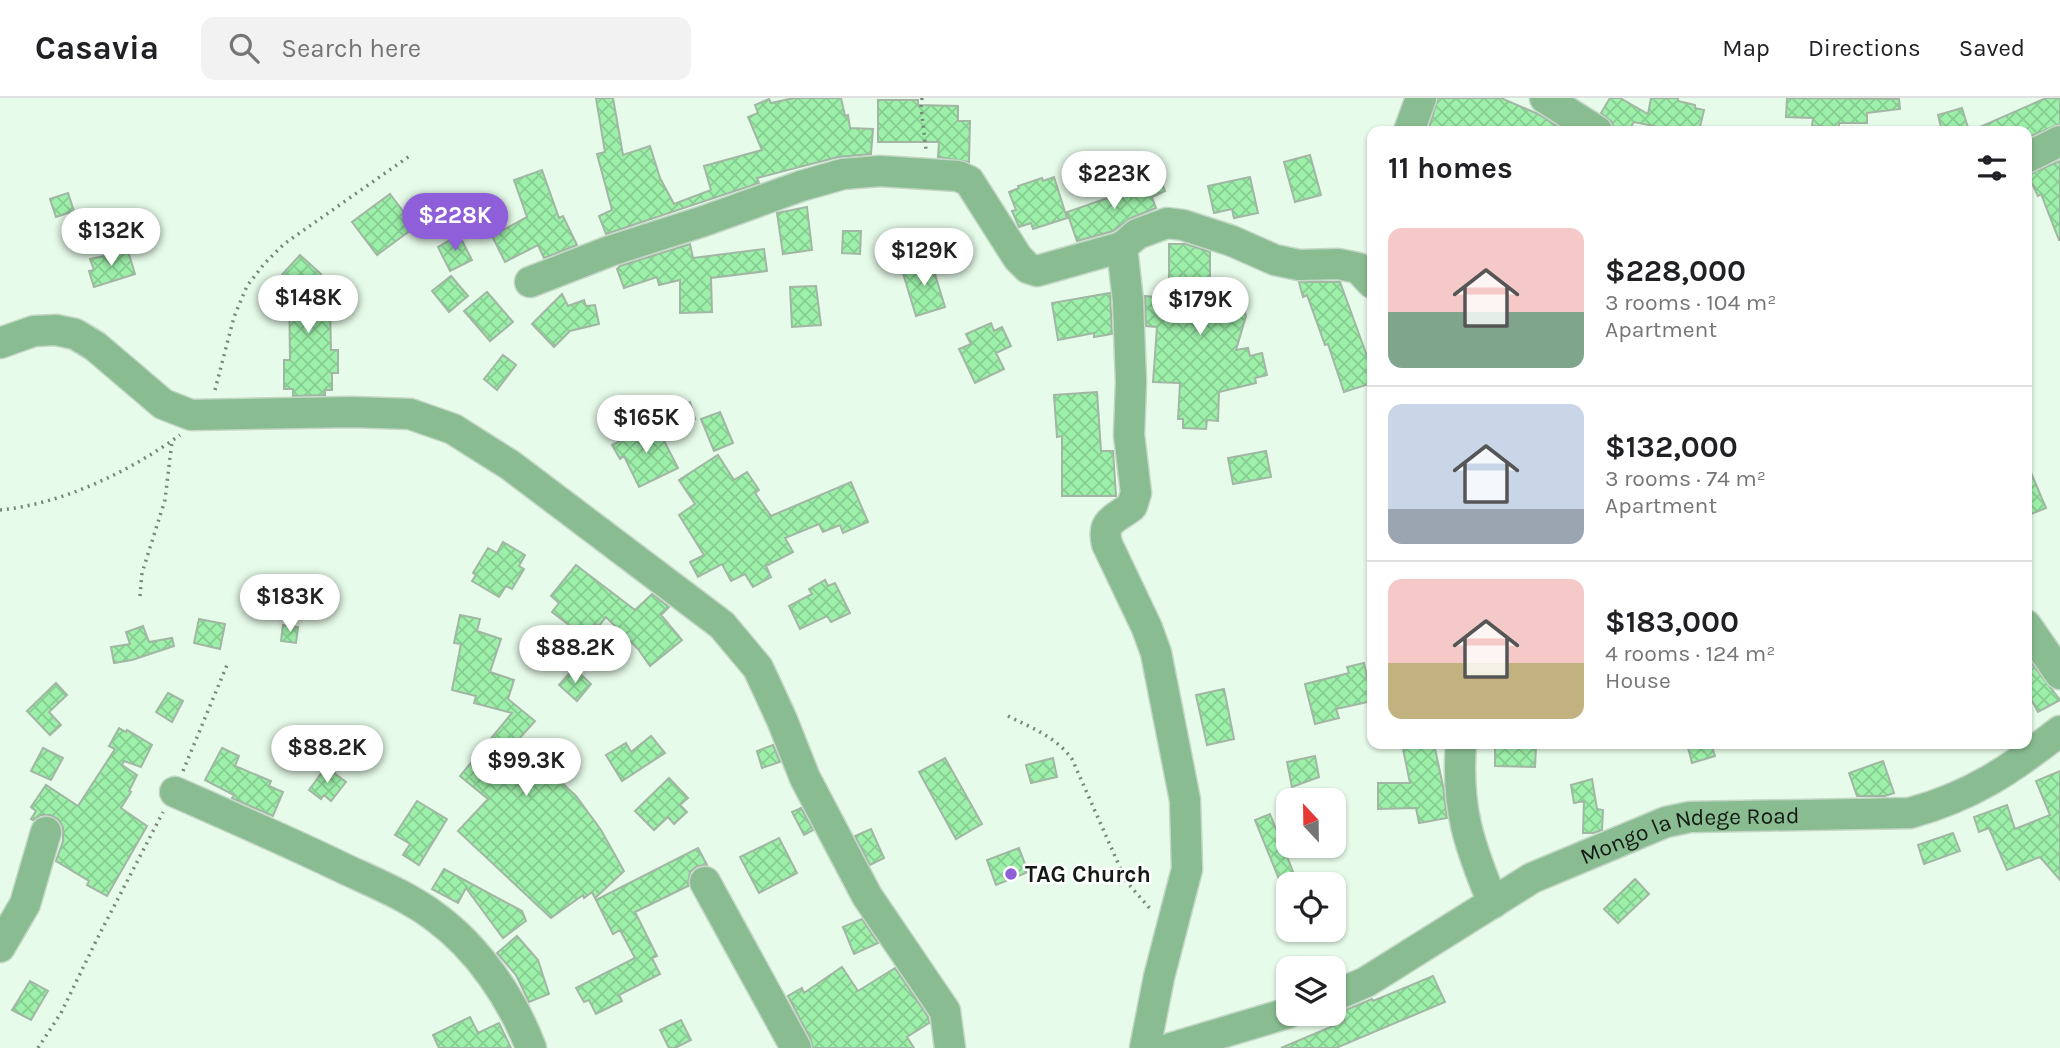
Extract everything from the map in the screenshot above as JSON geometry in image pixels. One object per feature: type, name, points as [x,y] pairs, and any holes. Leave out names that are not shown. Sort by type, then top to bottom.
[{"type":"street","points":[[1411,126],[1421,98]]},
{"type":"street","points":[[1545,98],[1589,126]]},
{"type":"street","points":[[2032,155],[2060,141]]},
{"type":"street","points":[[530,282],[610,251],[832,177],[880,171],[958,176],[969,181],[1006,240],[1028,268],[1037,271],[1122,247],[1138,234],[1167,223],[1183,225],[1232,241],[1276,260],[1299,265],[1367,266]]},
{"type":"street","points":[[1122,247],[1128,301],[1129,435],[1136,493],[1132,506],[1108,523],[1104,532],[1156,653],[1185,800],[1187,869],[1158,977],[1145,1048]]},
{"type":"street","points":[[0,343],[34,331],[56,330],[75,334],[95,346],[163,404],[184,413],[207,416],[352,412],[411,414],[453,429],[510,465],[722,625],[741,645],[758,668],[805,778],[867,896],[945,1011],[950,1048]]},
{"type":"street","points":[[2032,634],[2060,674]]},
{"type":"street","name":"Mongo la Ndege Road","points":[[1346,991],[1366,982],[1532,878],[1666,822],[1690,817],[1910,813],[1945,804],[1987,784],[2060,732]]},
{"type":"street","points":[[1461,749],[1460,799],[1471,849],[1493,903]]},
{"type":"street","points":[[175,792],[390,890],[434,916],[465,944],[488,970],[506,998],[531,1048]]},
{"type":"street","points":[[0,947],[25,904],[46,832]]},
{"type":"street","points":[[705,882],[796,1048]]},
{"type":"street","points":[[1171,1048],[1276,1017]]},
{"type":"path","points":[[922,98],[929,173]]},
{"type":"path","points":[[0,510],[27,508],[74,492],[139,461],[207,416],[222,370],[234,317],[247,286],[264,264],[284,244],[411,155]]},
{"type":"path","points":[[140,596],[142,573],[164,500],[172,441]]},
{"type":"path","points":[[38,1048],[61,1013],[136,861],[175,792],[228,665]]},
{"type":"path","points":[[1008,716],[1052,738],[1063,747],[1072,759],[1126,881],[1136,896],[1172,929]]},
{"type":"building","points":[[596,98],[613,98],[623,155],[650,146],[660,178],[674,204],[711,190],[704,166],[762,150],[748,117],[758,113],[755,105],[769,99],[771,103],[794,98],[841,98],[850,128],[873,129],[871,154],[838,157],[757,178],[759,183],[606,234],[599,216],[612,210],[597,154],[605,152]]},
{"type":"building","points":[[1438,98],[1501,98],[1538,114],[1557,126],[1430,126]]},
{"type":"building","points":[[1610,98],[1620,98],[1648,114],[1651,98],[1678,98],[1678,101],[1704,110],[1700,126],[1654,126],[1634,122],[1631,126],[1613,126],[1601,113]]},
{"type":"building","points":[[1787,98],[1899,99],[1900,109],[1867,113],[1867,123],[1812,126],[1813,118],[1786,117]]},
{"type":"building","points":[[2046,98],[2060,98],[2060,124],[2032,136],[2032,126],[1982,126]]},
{"type":"building","points":[[878,100],[918,100],[918,105],[958,106],[958,121],[970,121],[969,162],[938,157],[939,142],[878,142]]},
{"type":"building","points":[[1962,108],[1967,126],[1941,126],[1938,115]]},
{"type":"building","points":[[1310,155],[1321,195],[1295,202],[1284,162]]},
{"type":"building","points":[[2060,161],[2060,240],[2041,194],[2038,196],[2032,183],[2032,173]]},
{"type":"building","points":[[542,170],[559,218],[563,216],[577,245],[544,258],[538,245],[505,262],[492,236],[527,217],[514,180]]},
{"type":"building","points":[[1054,177],[1067,218],[1033,229],[1031,223],[1019,227],[1012,211],[1016,210],[1009,192],[1042,178],[1043,181]]},
{"type":"building","points":[[1159,177],[1165,191],[1152,197],[1156,208],[1131,218],[1113,231],[1077,241],[1067,212]]},
{"type":"building","points":[[1250,177],[1258,213],[1234,218],[1232,209],[1214,213],[1208,186]]},
{"type":"building","points":[[68,193],[74,211],[56,217],[50,199]]},
{"type":"building","points":[[390,194],[415,227],[377,255],[352,222]]},
{"type":"building","points":[[807,207],[812,250],[783,254],[777,213]]},
{"type":"building","points":[[843,231],[861,231],[860,254],[842,253]]},
{"type":"building","points":[[459,235],[472,260],[450,271],[438,247]]},
{"type":"building","points":[[690,244],[693,258],[764,249],[767,271],[711,278],[712,312],[680,313],[680,280],[659,285],[657,277],[624,288],[617,269],[620,266]]},
{"type":"building","points":[[1169,244],[1186,244],[1210,252],[1210,291],[1236,283],[1246,316],[1236,350],[1248,348],[1250,356],[1262,353],[1267,375],[1255,378],[1256,383],[1219,392],[1218,421],[1207,420],[1206,429],[1183,428],[1183,419],[1178,419],[1180,383],[1153,382],[1157,327],[1146,326],[1145,296],[1169,298]]},
{"type":"building","points":[[128,251],[135,274],[94,287],[89,271],[94,270],[90,259]]},
{"type":"building","points":[[300,255],[321,274],[302,294],[326,293],[326,305],[330,305],[331,350],[338,350],[338,373],[332,373],[332,390],[325,390],[325,395],[293,396],[293,389],[284,389],[284,360],[290,360],[289,286],[279,278]]},
{"type":"building","points":[[931,261],[945,307],[916,316],[902,270]]},
{"type":"building","points":[[451,276],[468,296],[449,312],[432,291]]},
{"type":"building","points":[[1299,282],[1340,282],[1367,356],[1367,385],[1344,392],[1328,344],[1325,345],[1307,295],[1303,297]]},
{"type":"building","points":[[816,286],[821,325],[792,327],[790,287]]},
{"type":"building","points":[[487,292],[513,322],[490,341],[464,311]]},
{"type":"building","points":[[1110,293],[1112,334],[1094,337],[1094,333],[1058,340],[1052,303]]},
{"type":"building","points":[[562,294],[568,306],[584,300],[586,306],[595,305],[599,324],[570,331],[554,347],[532,324]]},
{"type":"building","points":[[991,323],[994,331],[1002,327],[1011,346],[996,353],[1004,369],[975,383],[959,349],[971,344],[966,334]]},
{"type":"building","points":[[503,355],[516,365],[497,390],[484,379]]},
{"type":"building","points":[[1097,392],[1101,451],[1113,451],[1116,496],[1062,496],[1062,436],[1057,437],[1054,395]]},
{"type":"building","points":[[690,402],[695,419],[671,427],[665,411]]},
{"type":"building","points":[[720,412],[733,443],[714,451],[701,419]]},
{"type":"building","points":[[655,423],[678,468],[639,487],[624,456],[620,459],[612,445]]},
{"type":"building","points":[[1266,451],[1271,477],[1233,484],[1228,458]]},
{"type":"building","points":[[718,455],[734,480],[747,472],[759,490],[755,493],[771,516],[851,482],[868,522],[843,533],[840,525],[823,532],[819,524],[785,538],[793,552],[766,566],[771,577],[753,587],[745,574],[731,581],[722,564],[698,577],[690,562],[704,555],[679,515],[695,504],[679,480]]},
{"type":"building","points":[[2032,475],[2046,508],[2032,514]]},
{"type":"building","points":[[503,542],[525,555],[519,566],[524,569],[512,589],[506,586],[499,597],[472,581],[476,575],[473,573],[488,548],[497,553]]},
{"type":"building","points":[[576,565],[635,610],[652,594],[669,607],[661,615],[682,640],[650,666],[638,649],[606,617],[598,627],[595,624],[585,637],[552,612],[559,603],[551,596]]},
{"type":"building","points":[[825,580],[828,586],[835,583],[850,613],[831,622],[827,616],[800,629],[789,606],[812,594],[809,589]]},
{"type":"building","points":[[460,615],[480,619],[477,631],[501,639],[490,672],[514,680],[508,699],[535,721],[517,741],[576,796],[601,830],[624,871],[595,898],[592,892],[584,898],[583,895],[551,918],[458,831],[488,799],[460,776],[512,713],[474,703],[476,696],[452,690],[461,644],[454,643]]},
{"type":"building","points":[[199,619],[225,624],[220,649],[194,643]]},
{"type":"building","points":[[283,625],[298,627],[296,643],[281,641]]},
{"type":"building","points":[[143,626],[149,642],[172,638],[174,646],[114,663],[111,647],[130,644],[126,632]]},
{"type":"building","points":[[1364,663],[1367,702],[1336,709],[1339,718],[1315,724],[1305,684],[1349,673],[1347,667]]},
{"type":"building","points":[[2032,664],[2060,700],[2038,712],[2032,701]]},
{"type":"building","points":[[574,668],[591,684],[577,701],[559,685]]},
{"type":"building","points":[[56,683],[67,695],[49,712],[61,725],[50,735],[27,711]]},
{"type":"building","points":[[1224,689],[1234,739],[1207,745],[1196,695]]},
{"type":"building","points":[[168,693],[183,701],[172,722],[156,712]]},
{"type":"building","points":[[119,728],[152,745],[141,767],[124,761],[122,765],[137,775],[121,808],[147,826],[107,896],[87,885],[89,881],[56,861],[63,841],[63,827],[58,819],[50,815],[31,819],[36,811],[31,807],[46,785],[78,806],[115,749],[109,746]]},
{"type":"building","points":[[300,732],[322,743],[315,757],[292,745]]},
{"type":"building","points":[[651,736],[665,753],[622,781],[606,755],[626,743],[631,752]]},
{"type":"building","points":[[773,745],[780,762],[762,768],[757,751]]},
{"type":"building","points":[[43,748],[63,758],[51,780],[31,771]]},
{"type":"building","points":[[222,748],[239,756],[235,766],[271,781],[269,786],[283,792],[273,816],[232,798],[234,795],[205,780]]},
{"type":"building","points":[[1403,749],[1435,749],[1447,818],[1419,823],[1416,808],[1378,809],[1378,783],[1410,783]]},
{"type":"building","points":[[1495,749],[1536,749],[1535,767],[1495,766]]},
{"type":"building","points":[[1688,749],[1713,749],[1715,756],[1692,763]]},
{"type":"building","points":[[1315,756],[1319,777],[1292,787],[1287,762]]},
{"type":"building","points":[[945,758],[982,824],[956,839],[919,772]]},
{"type":"building","points":[[1053,758],[1057,777],[1031,783],[1026,765]]},
{"type":"building","points":[[1883,761],[1894,793],[1885,796],[1857,796],[1849,773]]},
{"type":"building","points":[[326,767],[346,782],[331,801],[324,795],[321,799],[309,790]]},
{"type":"building","points":[[2060,771],[2060,880],[2040,857],[2007,870],[1989,828],[1979,832],[1974,817],[2007,805],[2015,829],[2050,815],[2036,781]]},
{"type":"building","points":[[669,778],[688,798],[680,805],[687,812],[674,824],[668,817],[654,830],[635,811]]},
{"type":"building","points":[[1592,779],[1597,809],[1603,810],[1602,830],[1583,833],[1584,801],[1574,803],[1571,785]]},
{"type":"building","points":[[417,801],[447,819],[419,865],[403,855],[410,844],[395,835]]},
{"type":"building","points":[[801,808],[813,830],[804,835],[792,812]]},
{"type":"building","points":[[1270,814],[1276,829],[1276,858],[1288,858],[1293,872],[1276,872],[1255,820]]},
{"type":"building","points":[[871,829],[884,858],[870,865],[855,836]]},
{"type":"building","points":[[1953,833],[1960,851],[1924,864],[1918,845]]},
{"type":"building","points":[[779,838],[797,873],[759,893],[740,857]]},
{"type":"building","points":[[698,848],[707,865],[697,866],[690,872],[688,886],[635,912],[657,956],[652,958],[660,974],[619,995],[622,1001],[596,1014],[589,1000],[584,1002],[576,988],[635,958],[620,930],[613,934],[596,900]]},
{"type":"building","points":[[1019,848],[1028,872],[996,885],[987,860]]},
{"type":"building","points":[[444,869],[522,911],[526,921],[503,938],[466,888],[458,903],[432,889]]},
{"type":"building","points":[[1635,879],[1649,894],[1618,923],[1604,909]]},
{"type":"building","points":[[862,919],[878,943],[854,954],[843,927]]},
{"type":"building","points":[[517,936],[538,960],[549,994],[529,1002],[516,975],[497,953]]},
{"type":"building","points":[[842,967],[858,991],[895,968],[928,1017],[929,1023],[907,1037],[914,1048],[813,1048],[788,996],[802,988],[804,993]]},
{"type":"building","points":[[1433,976],[1445,1002],[1336,1048],[1281,1048],[1333,1026],[1346,1026],[1346,1010],[1372,999],[1373,1001]]},
{"type":"building","points":[[30,981],[48,991],[31,1020],[12,1010]]},
{"type":"building","points":[[470,1017],[478,1033],[499,1023],[511,1048],[439,1048],[433,1035]]},
{"type":"building","points":[[681,1020],[691,1040],[669,1048],[660,1030]]},
{"type":"place","name":"TAG Church","points":[[1011,874]]}]
